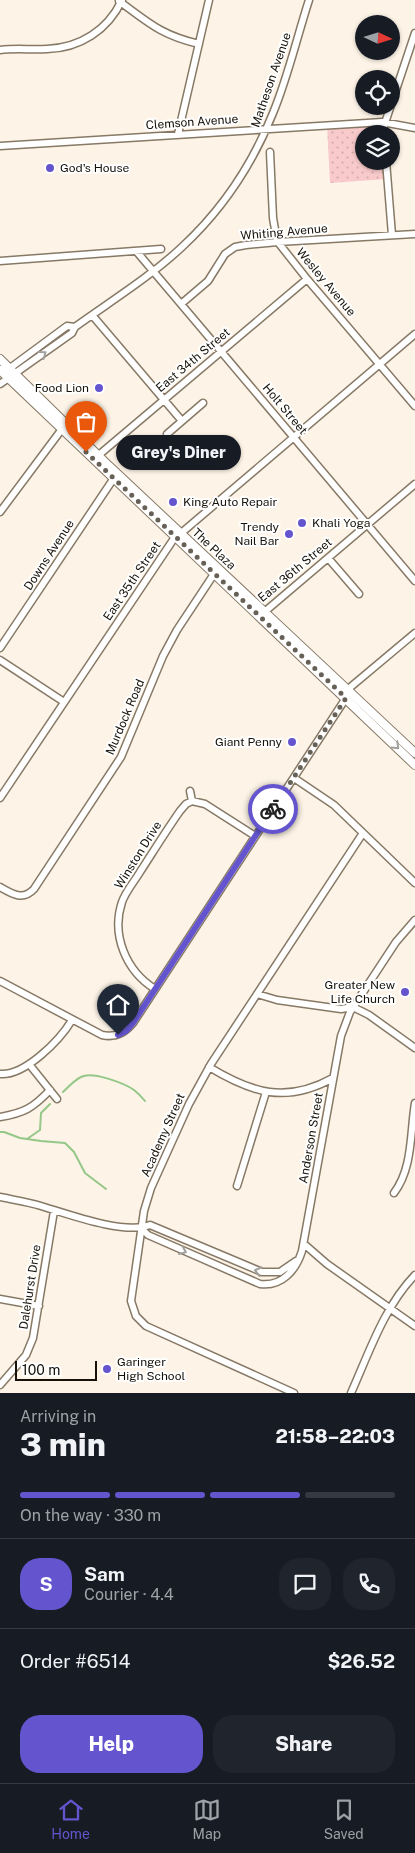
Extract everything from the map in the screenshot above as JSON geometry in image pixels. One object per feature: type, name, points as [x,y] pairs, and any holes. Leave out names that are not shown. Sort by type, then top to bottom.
[{"type":"main road","name":"The Plaza","points":[[0,360],[6,373],[62,429],[96,458]]},
{"type":"main road","name":"The Plaza","points":[[6,373],[262,613],[415,764]]},
{"type":"main road","name":"The Plaza","points":[[346,694],[415,753]]},
{"type":"street","points":[[178,134],[209,0]]},
{"type":"street","name":"Matheson Avenue","points":[[0,384],[6,373],[67,326],[75,327],[153,271],[195,235],[221,205],[247,167],[267,129],[309,0]]},
{"type":"street","points":[[0,50],[53,49],[77,43],[92,36],[102,28],[116,12],[121,1],[162,32],[199,44]]},
{"type":"street","points":[[386,125],[415,33]]},
{"type":"street","name":"Clemson Avenue","points":[[0,146],[386,122],[415,128]]},
{"type":"street","name":"Wesley Avenue","points":[[270,152],[273,218],[278,242],[415,406]]},
{"type":"street","points":[[387,170],[392,235]]},
{"type":"street","name":"Whiting Avenue","points":[[181,304],[208,281],[229,251],[246,245],[415,234]]},
{"type":"street","points":[[0,261],[161,249]]},
{"type":"street","name":"Holt Street","points":[[137,252],[415,581]]},
{"type":"street","name":"East 34th Street","points":[[96,458],[307,278]]},
{"type":"street","points":[[92,315],[182,421]]},
{"type":"street","name":"East 35th Street","points":[[0,798],[166,548],[178,535],[415,334]]},
{"type":"street","points":[[167,434],[203,403]]},
{"type":"street","points":[[0,512],[62,429]]},
{"type":"street","name":"Downs Avenue","points":[[0,648],[115,476]]},
{"type":"street","name":"East 36th Street","points":[[262,613],[415,484]]},
{"type":"street","points":[[328,558],[359,594]]},
{"type":"street","name":"Murdock Road","points":[[0,887],[16,896],[26,895],[34,889],[121,757],[163,656],[177,630],[216,571]]},
{"type":"street","points":[[0,981],[102,1035],[118,1035],[131,1026],[294,778],[346,694],[415,633]]},
{"type":"street","points":[[0,660],[64,702]]},
{"type":"street","points":[[294,778],[334,805],[415,883]]},
{"type":"street","points":[[190,791],[192,801],[204,804],[255,836]]},
{"type":"street","name":"Winston Drive","points":[[155,989],[138,974],[125,956],[119,936],[120,914],[126,895],[149,858],[180,811],[186,804],[192,801]]},
{"type":"street","name":"Academy Street","points":[[294,1393],[152,1329],[140,1321],[133,1310],[132,1301],[144,1211],[151,1188],[189,1104],[209,1067],[363,833]]},
{"type":"street","name":"Anderson Street","points":[[301,1256],[343,1028],[353,1007],[396,942],[415,920]]},
{"type":"street","points":[[257,994],[277,1000],[341,1009],[353,1007],[369,1015],[415,1048]]},
{"type":"street","points":[[0,1074],[15,1072],[29,1064],[63,1035],[72,1020]]},
{"type":"street","points":[[29,1064],[57,1099]]},
{"type":"street","points":[[209,1067],[243,1086],[266,1092],[299,1092],[333,1078]]},
{"type":"street","points":[[0,1117],[28,1110],[50,1090]]},
{"type":"street","points":[[238,1186],[266,1092]]},
{"type":"street","points":[[394,1194],[403,1181],[406,1170],[415,1103]]},
{"type":"street","points":[[406,1170],[415,1169]]},
{"type":"street","points":[[0,1197],[92,1222],[141,1228],[150,1224],[262,1272],[273,1273],[286,1269],[301,1256]]},
{"type":"street","name":"Dalehurst Drive","points":[[0,1385],[29,1349],[34,1338],[54,1211]]},
{"type":"street","points":[[141,1228],[148,1236],[260,1284],[272,1284],[282,1279],[296,1266],[301,1256]]},
{"type":"street","points":[[304,1244],[327,1264],[415,1326]]},
{"type":"street","points":[[351,1393],[390,1308],[415,1275]]},
{"type":"street","points":[[0,1299],[39,1306]]},
{"type":"shaded area","points":[[380,122],[381,125],[355,125],[355,170],[387,170],[388,179],[330,183],[327,125]]},
{"type":"waterway","points":[[63,1092],[79,1078],[93,1076],[116,1081],[129,1087],[137,1092],[145,1101]]},
{"type":"waterway","points":[[27,1139],[40,1130],[41,1113],[50,1104]]},
{"type":"waterway","points":[[0,1132],[20,1138],[65,1143],[74,1152],[85,1173],[106,1189]]},
{"type":"way so far","points":[[86,452],[346,698],[273,809]]},
{"type":"place","name":"God's House","points":[[50,168]]},
{"type":"place","name":"Food Lion","points":[[99,388]]},
{"type":"place","name":"Grey's Diner","points":[[86,452]]},
{"type":"place","name":"King Auto Repair","points":[[173,502]]},
{"type":"place","name":"Khali Yoga","points":[[302,523]]},
{"type":"place","name":"Trendy Nail Bar","points":[[289,534]]},
{"type":"place","name":"Giant Penny","points":[[292,742]]},
{"type":"place","name":"Greater New Life Church","points":[[405,992]]},
{"type":"place","name":"Garinger High School","points":[[107,1369]]},
{"type":"route","points":[[118,1035],[126,1031],[133,1023],[273,809]]}]
